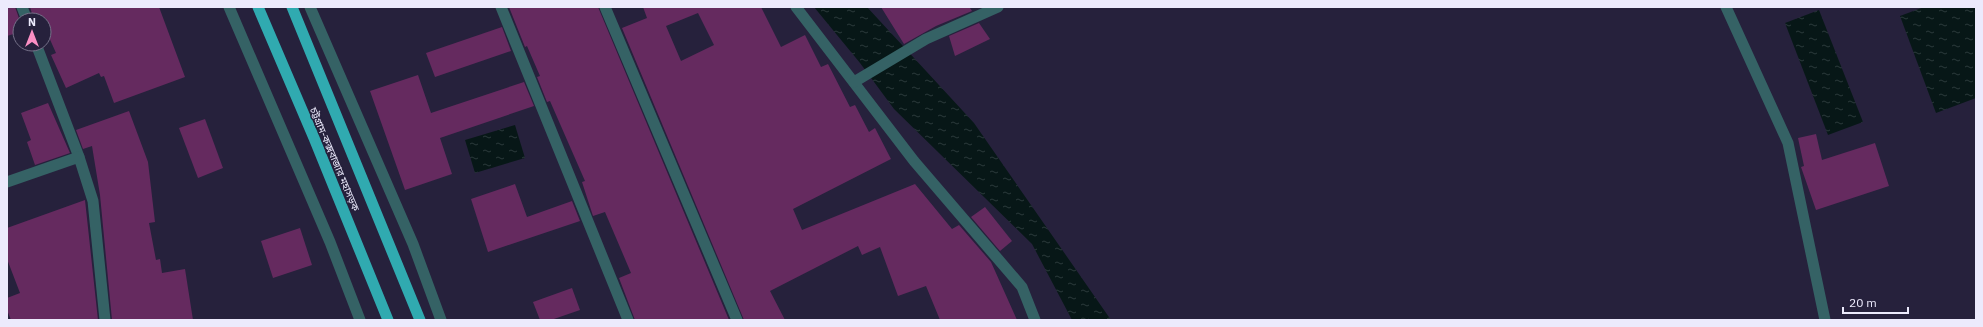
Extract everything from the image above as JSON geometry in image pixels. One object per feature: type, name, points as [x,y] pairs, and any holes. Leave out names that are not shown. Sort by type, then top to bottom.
[{"type":"highway","name":"চট্টগ্রাম-কক্সবাজার মহাসড়ক","points":[[258,7],[314,138],[388,320]]},
{"type":"highway","name":"চট্টগ্রাম-কক্সবাজার মহাসড়ক","points":[[292,7],[420,320]]},
{"type":"street","points":[[229,7],[330,242],[360,320]]},
{"type":"street","points":[[310,7],[413,244],[442,320]]},
{"type":"street","points":[[501,7],[628,320]]},
{"type":"street","points":[[605,7],[738,320]]},
{"type":"street","points":[[796,7],[859,79],[914,161],[1022,287],[1035,320]]},
{"type":"street","points":[[859,79],[917,44],[998,7]]},
{"type":"street","points":[[1726,7],[1788,143],[1825,320]]},
{"type":"street","points":[[39,52],[79,157],[93,201],[105,320]]},
{"type":"street","points":[[7,182],[79,157]]},
{"type":"water","points":[[814,7],[867,7],[974,123],[1111,320],[1072,320],[1032,244],[894,109],[860,63]]},
{"type":"water","points":[[1924,7],[1976,7],[1976,98],[1936,113],[1900,16]]},
{"type":"water","points":[[1819,10],[1863,122],[1828,135],[1785,23]]},
{"type":"water","points":[[515,125],[525,158],[475,173],[465,140]]},
{"type":"building","points":[[7,7],[15,7],[17,12],[12,12],[12,34],[7,36]]},
{"type":"building","points":[[30,7],[159,7],[185,77],[114,103],[104,76],[101,77],[99,73],[66,88],[51,55],[56,53],[52,44],[52,12],[32,12]]},
{"type":"building","points":[[509,7],[598,7],[729,320],[635,320],[619,278],[631,273],[605,212],[593,216],[582,182],[585,181],[550,101],[547,102],[537,77],[540,76],[527,46],[525,47]]},
{"type":"building","points":[[643,7],[761,7],[781,47],[805,35],[821,67],[828,64],[850,107],[855,105],[869,132],[875,128],[891,159],[793,209],[802,230],[915,184],[952,229],[959,225],[991,262],[1017,320],[940,320],[926,286],[898,296],[880,247],[862,255],[858,246],[770,291],[785,320],[744,320],[622,28],[647,18]],"holes":[[[698,13],[714,45],[681,61],[666,26]]]},
{"type":"building","points":[[881,7],[971,7],[970,8],[972,11],[936,26],[904,44]]},
{"type":"building","points":[[979,23],[990,39],[955,56],[949,36]]},
{"type":"building","points":[[502,27],[511,51],[435,77],[426,53]]},
{"type":"building","points":[[418,75],[431,113],[524,82],[534,106],[440,138],[452,174],[405,190],[370,91]]},
{"type":"building","points":[[48,103],[70,153],[35,165],[27,142],[31,140],[21,113]]},
{"type":"building","points":[[129,111],[148,162],[155,222],[149,223],[156,260],[160,259],[162,273],[185,269],[193,320],[112,320],[100,195],[92,146],[83,149],[76,130]]},
{"type":"building","points":[[205,119],[223,168],[198,178],[179,128]]},
{"type":"building","points":[[1816,134],[1822,160],[1875,143],[1889,186],[1816,210],[1801,167],[1804,166],[1798,138]]},
{"type":"building","points":[[515,184],[527,217],[572,201],[580,221],[488,252],[471,199]]},
{"type":"building","points":[[85,200],[98,320],[11,320],[7,310],[7,298],[20,293],[7,259],[7,228]]},
{"type":"building","points":[[985,207],[1012,241],[1000,251],[971,217]]},
{"type":"building","points":[[300,228],[312,265],[273,278],[261,241]]},
{"type":"building","points":[[572,288],[580,310],[551,320],[540,320],[533,302]]}]
